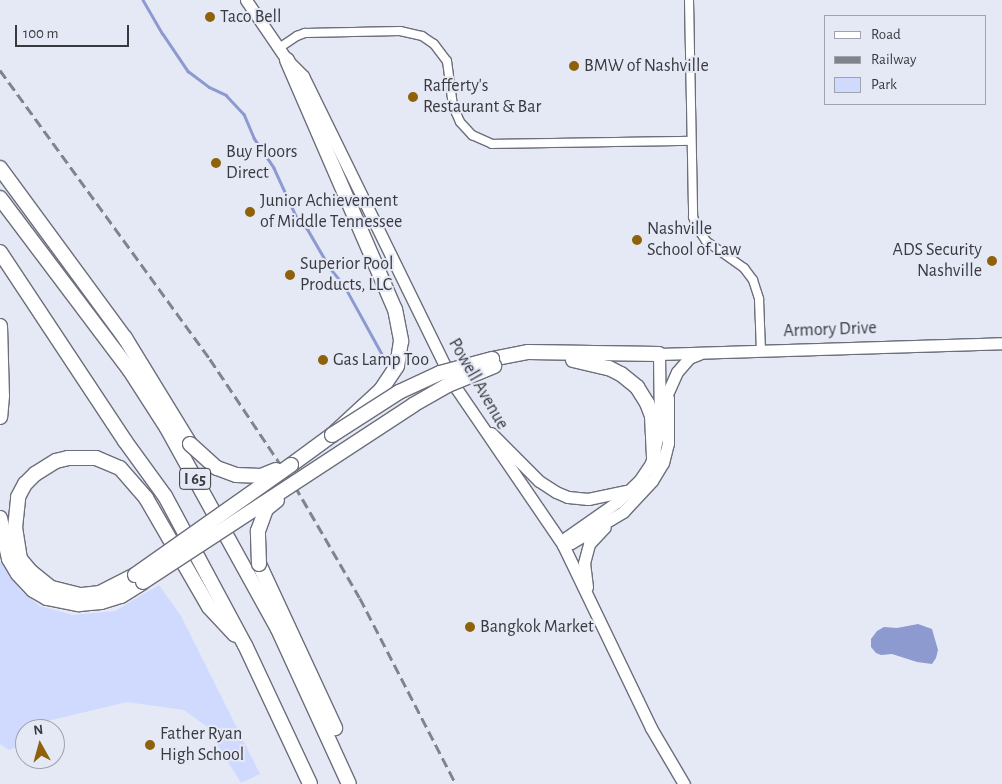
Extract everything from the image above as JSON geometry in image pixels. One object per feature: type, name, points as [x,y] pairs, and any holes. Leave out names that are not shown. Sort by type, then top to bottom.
[{"type":"highway","points":[[287,60],[395,309],[401,341],[396,366],[386,384],[332,435]]},
{"type":"highway","points":[[0,168],[125,338],[190,444],[218,468],[236,475],[261,476],[291,465]]},
{"type":"highway","name":"I 65","points":[[0,198],[130,369],[167,428],[278,629],[349,784]]},
{"type":"highway","name":"I 65","points":[[0,252],[125,441],[165,496],[244,645],[310,784]]},
{"type":"highway","points":[[0,326],[2,396],[0,417]]},
{"type":"highway","points":[[0,518],[9,559],[18,574],[33,590],[46,598],[79,604],[101,602],[121,596],[139,578],[332,435],[399,392],[440,373],[493,362],[528,352],[663,353]]},
{"type":"highway","points":[[244,645],[209,608],[146,498],[120,468],[96,458],[68,458],[49,465],[35,474],[25,484],[18,497],[15,512],[15,528],[20,559],[31,572],[51,588],[80,595],[100,593],[139,578],[300,479],[413,404],[493,362],[573,360],[663,353]]},
{"type":"highway","points":[[573,360],[616,371],[636,386],[648,403],[652,416],[654,457]]},
{"type":"highway","points":[[300,479],[266,509],[258,531],[259,564],[312,675],[359,784]]},
{"type":"main road","name":"Powell Avenue","points":[[246,0],[287,60],[303,76],[429,334],[472,414],[563,545],[651,728],[684,784]]},
{"type":"main road","name":"Armory Drive","points":[[663,353],[1002,343]]},
{"type":"main road","points":[[668,392],[677,372],[689,358],[702,352]]},
{"type":"main road","points":[[589,598],[584,563],[589,544],[612,519],[646,489],[663,463],[670,432],[668,392],[663,353]]},
{"type":"main road","points":[[563,545],[566,537],[617,502],[643,475],[654,457],[660,426],[663,353]]},
{"type":"main road","points":[[472,414],[539,481],[556,492],[575,498],[588,499],[628,490]]},
{"type":"main road","points":[[563,545],[571,543],[612,519]]},
{"type":"street","points":[[689,0],[694,221],[701,235],[709,244],[744,268],[753,280],[758,299],[761,350]]},
{"type":"street","points":[[279,48],[305,33],[400,31],[422,36],[434,44],[447,61],[454,106],[460,122],[472,135],[492,144],[691,141]]},
{"type":"green space","points":[[0,561],[20,590],[40,606],[73,615],[115,611],[159,585],[181,616],[260,774],[241,783],[206,726],[184,710],[127,702],[56,719],[15,719],[15,747],[9,750],[0,744]]},
{"type":"shaded area","points":[[918,624],[932,629],[938,650],[932,664],[917,662],[892,654],[881,655],[876,653],[871,647],[871,639],[877,631],[884,627],[897,628]]},
{"type":"waterway","points":[[143,0],[188,71],[209,87],[226,95],[244,114],[254,138],[274,168],[296,216],[308,230],[330,268],[344,285],[383,356]]},
{"type":"railway","points":[[0,70],[210,359],[295,486],[360,598],[456,784]]},
{"type":"place","name":"Taco Bell","points":[[210,17]]},
{"type":"place","name":"BMW of Nashville","points":[[574,66]]},
{"type":"place","name":"Rafferty's Restaurant & Bar","points":[[413,97]]},
{"type":"place","name":"Buy Floors Direct","points":[[216,163]]},
{"type":"place","name":"Junior Achievement of Middle Tennessee","points":[[250,212]]},
{"type":"place","name":"Nashville School of Law","points":[[637,240]]},
{"type":"place","name":"ADS Security Nashville","points":[[992,261]]},
{"type":"place","name":"Superior Pool Products, LLC","points":[[290,275]]},
{"type":"place","name":"Gas Lamp Too","points":[[323,360]]},
{"type":"place","name":"Bangkok Market","points":[[470,627]]},
{"type":"place","name":"Father Ryan High School","points":[[150,745]]}]
